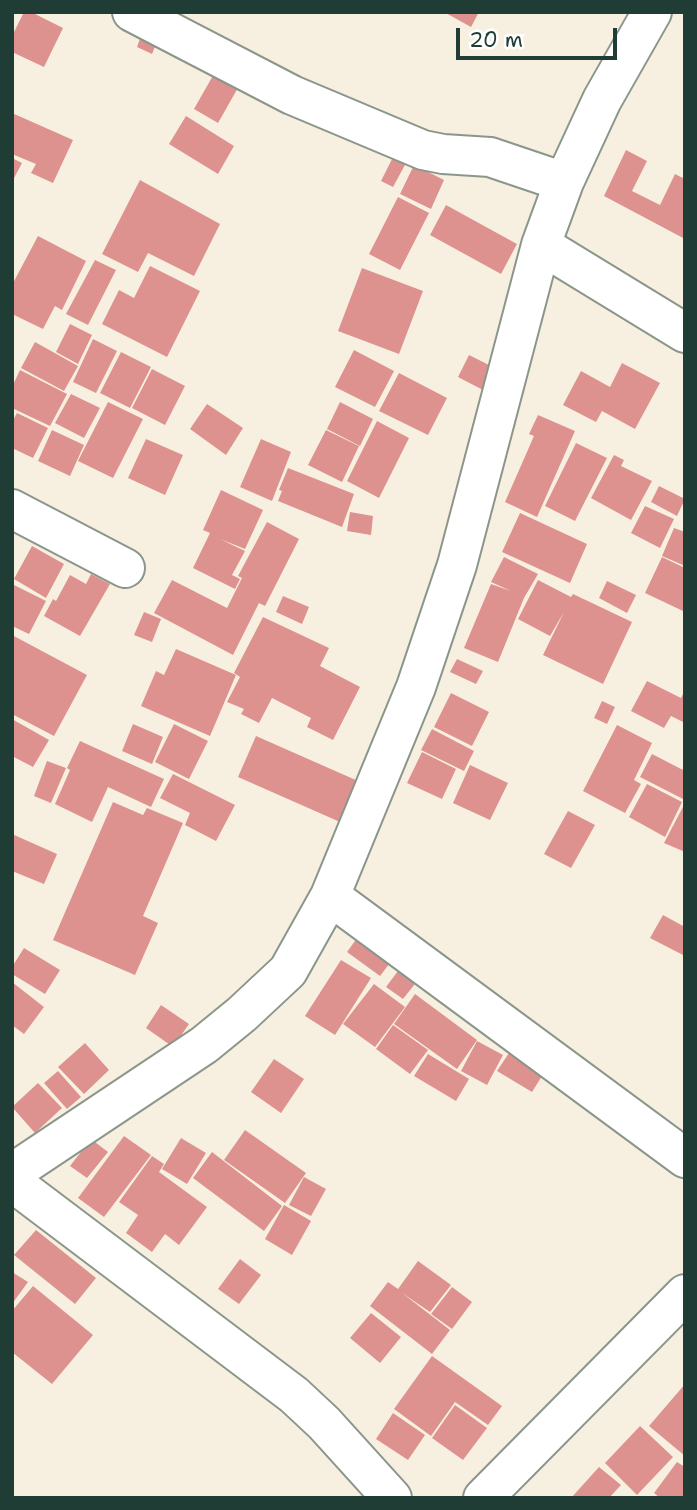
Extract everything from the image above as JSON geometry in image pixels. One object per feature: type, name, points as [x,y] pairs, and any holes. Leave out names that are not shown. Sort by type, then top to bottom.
[{"type":"street","points":[[132,12],[292,95],[423,150],[443,154],[480,155],[564,183]]},
{"type":"street","points":[[12,1173],[204,1045],[242,1014],[288,971],[330,896],[416,687],[457,565],[541,245],[564,183],[602,100],[652,12]]},
{"type":"street","points":[[541,245],[685,333]]},
{"type":"street","points":[[14,516],[125,568]]},
{"type":"street","points":[[330,896],[685,1158]]},
{"type":"street","points":[[12,1182],[294,1395],[324,1423],[392,1498]]},
{"type":"street","points":[[483,1498],[685,1294]]},
{"type":"building","points":[[24,12],[31,12],[63,28],[44,67],[12,52],[12,36]]},
{"type":"building","points":[[444,12],[479,12],[471,27]]},
{"type":"building","points":[[142,33],[158,39],[152,54],[137,47]]},
{"type":"building","points":[[215,72],[239,86],[218,123],[194,109]]},
{"type":"building","points":[[12,113],[73,140],[53,183],[31,173],[36,164],[12,154]]},
{"type":"building","points":[[186,116],[234,146],[218,174],[169,144]]},
{"type":"building","points":[[626,150],[647,161],[632,191],[660,205],[675,174],[685,179],[685,239],[604,196]]},
{"type":"building","points":[[393,157],[406,163],[393,187],[381,181]]},
{"type":"building","points":[[12,158],[22,163],[12,182]]},
{"type":"building","points":[[414,165],[444,180],[431,209],[400,194]]},
{"type":"building","points":[[140,180],[220,224],[194,276],[148,253],[138,272],[102,254]]},
{"type":"building","points":[[398,197],[429,213],[400,270],[369,254]]},
{"type":"building","points":[[446,205],[517,244],[501,274],[430,235]]},
{"type":"building","points":[[38,236],[86,261],[62,310],[55,306],[43,329],[12,314],[12,285]]},
{"type":"building","points":[[95,260],[116,270],[88,325],[66,314]]},
{"type":"building","points":[[150,266],[200,291],[167,357],[102,324],[119,290],[134,298]]},
{"type":"building","points":[[362,268],[423,291],[399,354],[338,331]]},
{"type":"building","points":[[70,324],[92,335],[78,364],[56,352]]},
{"type":"building","points":[[93,339],[117,351],[96,393],[73,382]]},
{"type":"building","points":[[35,342],[78,366],[64,391],[21,368]]},
{"type":"building","points":[[354,350],[394,371],[375,407],[335,387]]},
{"type":"building","points":[[121,352],[151,367],[130,408],[100,393]]},
{"type":"building","points":[[469,355],[495,368],[483,390],[458,377]]},
{"type":"building","points":[[622,363],[660,383],[635,429],[602,411],[596,422],[563,405],[581,371],[610,387]]},
{"type":"building","points":[[152,369],[185,386],[165,425],[132,408]]},
{"type":"building","points":[[20,370],[67,394],[50,426],[12,408],[12,387]]},
{"type":"building","points":[[399,373],[447,398],[428,435],[379,411]]},
{"type":"building","points":[[71,394],[100,408],[84,438],[55,423]]},
{"type":"building","points":[[108,402],[143,419],[113,478],[78,461]]},
{"type":"building","points":[[340,402],[373,419],[360,446],[327,429]]},
{"type":"building","points":[[207,404],[243,428],[226,455],[190,429]]},
{"type":"building","points":[[17,413],[48,428],[33,458],[12,448],[12,422]]},
{"type":"building","points":[[538,415],[575,431],[537,517],[505,502],[534,436],[529,434]]},
{"type":"building","points":[[377,421],[409,438],[379,498],[347,481]]},
{"type":"building","points":[[52,430],[84,445],[70,476],[38,461]]},
{"type":"building","points":[[326,430],[359,446],[342,482],[308,465]]},
{"type":"building","points":[[146,439],[183,455],[165,495],[128,478]]},
{"type":"building","points":[[261,439],[291,452],[272,501],[240,487]]},
{"type":"building","points":[[576,443],[607,458],[575,521],[545,506]]},
{"type":"building","points":[[614,455],[624,460],[621,466],[652,481],[631,520],[591,498]]},
{"type":"building","points":[[288,468],[354,494],[342,527],[278,501],[282,491],[279,490]]},
{"type":"building","points":[[659,486],[685,499],[677,516],[651,502]]},
{"type":"building","points":[[221,490],[263,510],[245,549],[220,539],[245,551],[232,575],[240,579],[235,589],[193,568],[210,533],[203,530]]},
{"type":"building","points":[[645,506],[674,519],[660,548],[631,533]]},
{"type":"building","points":[[350,512],[373,516],[371,535],[347,531]]},
{"type":"building","points":[[520,513],[587,544],[570,583],[502,552]]},
{"type":"building","points":[[267,522],[299,539],[265,606],[259,603],[233,655],[154,613],[172,580],[227,608],[242,578],[238,576]]},
{"type":"building","points":[[674,528],[685,532],[685,566],[662,556]]},
{"type":"building","points":[[32,546],[64,564],[46,598],[14,579]]},
{"type":"building","points":[[504,557],[538,574],[524,598],[498,662],[464,648],[491,584],[511,591],[491,582]]},
{"type":"building","points":[[662,557],[685,568],[683,611],[645,593]]},
{"type":"building","points":[[91,574],[110,584],[80,636],[44,616],[53,599],[56,601],[70,575],[86,584]]},
{"type":"building","points":[[538,580],[632,622],[603,684],[543,655],[564,612],[550,636],[518,619]]},
{"type":"building","points":[[607,581],[636,595],[627,613],[599,598]]},
{"type":"building","points":[[12,584],[46,601],[29,634],[12,626]]},
{"type":"building","points":[[283,596],[309,607],[302,624],[276,612]]},
{"type":"building","points":[[144,612],[161,619],[152,642],[134,635]]},
{"type":"building","points":[[263,617],[329,648],[320,666],[360,687],[333,740],[307,727],[311,718],[272,698],[259,723],[241,714],[244,709],[227,702],[240,677],[234,673]]},
{"type":"building","points":[[12,635],[87,675],[54,736],[12,714]]},
{"type":"building","points":[[176,649],[236,675],[210,736],[141,706],[156,671],[164,675]]},
{"type":"building","points":[[457,659],[483,671],[476,684],[450,672]]},
{"type":"building","points":[[647,681],[681,698],[685,690],[685,723],[671,716],[664,728],[631,711]]},
{"type":"building","points":[[451,693],[489,712],[472,746],[434,727]]},
{"type":"building","points":[[602,701],[615,707],[607,724],[594,718]]},
{"type":"building","points":[[12,719],[49,740],[33,767],[12,756]]},
{"type":"building","points":[[133,724],[163,737],[152,764],[122,751]]},
{"type":"building","points":[[174,724],[208,741],[189,779],[155,762]]},
{"type":"building","points":[[617,725],[652,743],[634,780],[641,784],[625,813],[583,791]]},
{"type":"building","points":[[432,729],[474,751],[464,771],[421,750]]},
{"type":"building","points":[[256,736],[358,781],[340,822],[238,777]]},
{"type":"building","points":[[80,741],[164,779],[151,807],[108,787],[92,822],[55,804],[70,770],[67,768]]},
{"type":"building","points":[[422,752],[456,769],[442,799],[407,783]]},
{"type":"building","points":[[652,754],[685,771],[683,799],[640,777]]},
{"type":"building","points":[[47,761],[66,768],[51,803],[34,796]]},
{"type":"building","points":[[470,765],[508,783],[490,820],[453,803]]},
{"type":"building","points":[[173,774],[235,805],[216,841],[185,825],[190,813],[160,798]]},
{"type":"building","points":[[647,784],[682,802],[665,837],[629,817]]},
{"type":"building","points":[[113,802],[143,815],[147,808],[183,823],[143,916],[158,923],[135,975],[53,940]]},
{"type":"building","points":[[685,803],[685,852],[664,843]]},
{"type":"building","points":[[568,811],[595,825],[571,868],[544,854]]},
{"type":"building","points":[[12,834],[57,854],[44,884],[12,871]]},
{"type":"building","points":[[663,915],[685,927],[683,955],[650,938]]},
{"type":"building","points":[[360,934],[393,959],[380,976],[347,952]]},
{"type":"building","points":[[24,948],[60,970],[45,994],[12,974],[12,967]]},
{"type":"building","points":[[341,960],[371,978],[335,1035],[305,1016]]},
{"type":"building","points":[[401,967],[418,980],[403,999],[386,987]]},
{"type":"building","points":[[12,982],[44,1007],[24,1034],[12,1025]]},
{"type":"building","points":[[374,984],[405,1007],[375,1047],[343,1024]]},
{"type":"building","points":[[415,994],[477,1040],[457,1069],[394,1024]]},
{"type":"building","points":[[161,1005],[189,1024],[173,1047],[146,1028]]},
{"type":"building","points":[[393,1025],[428,1050],[410,1074],[376,1049]]},
{"type":"building","points":[[477,1041],[503,1055],[487,1085],[461,1071]]},
{"type":"building","points":[[85,1043],[109,1070],[84,1094],[58,1067]]},
{"type":"building","points":[[513,1047],[547,1068],[532,1092],[497,1071]]},
{"type":"building","points":[[428,1054],[469,1079],[456,1101],[414,1076]]},
{"type":"building","points":[[274,1059],[304,1079],[281,1113],[251,1092]]},
{"type":"building","points":[[58,1071],[81,1097],[67,1109],[44,1083]]},
{"type":"building","points":[[38,1083],[62,1108],[35,1133],[12,1107]]},
{"type":"building","points":[[245,1130],[306,1173],[285,1203],[224,1160]]},
{"type":"building","points":[[124,1136],[151,1155],[104,1217],[78,1198]]},
{"type":"building","points":[[181,1138],[206,1153],[187,1184],[162,1169]]},
{"type":"building","points":[[91,1139],[108,1152],[87,1178],[70,1166]]},
{"type":"building","points":[[212,1152],[282,1206],[264,1231],[193,1178]]},
{"type":"building","points":[[152,1156],[164,1164],[159,1172],[207,1207],[179,1245],[165,1234],[152,1252],[126,1233],[138,1215],[119,1202]]},
{"type":"building","points":[[304,1177],[326,1189],[311,1216],[289,1205]]},
{"type":"building","points":[[284,1205],[311,1221],[292,1255],[265,1239]]},
{"type":"building","points":[[36,1230],[96,1278],[75,1304],[14,1255]]},
{"type":"building","points":[[240,1259],[261,1275],[239,1304],[218,1289]]},
{"type":"building","points":[[418,1261],[451,1285],[430,1312],[402,1293],[450,1330],[432,1354],[370,1306],[388,1282],[398,1289]]},
{"type":"building","points":[[12,1272],[28,1282],[12,1304]]},
{"type":"building","points":[[33,1286],[93,1335],[52,1384],[12,1352],[12,1311]]},
{"type":"building","points":[[452,1287],[472,1302],[452,1329],[431,1314]]},
{"type":"building","points":[[371,1313],[401,1337],[380,1363],[350,1338]]},
{"type":"building","points":[[432,1356],[502,1406],[488,1425],[455,1402],[431,1436],[394,1409]]},
{"type":"building","points":[[685,1384],[685,1456],[649,1426]]},
{"type":"building","points":[[455,1405],[487,1428],[463,1460],[432,1438]]},
{"type":"building","points":[[393,1413],[425,1435],[408,1460],[376,1439]]},
{"type":"building","points":[[640,1426],[673,1457],[637,1495],[605,1463]]},
{"type":"building","points":[[677,1462],[685,1467],[685,1498],[660,1498],[654,1493]]},
{"type":"building","points":[[599,1467],[621,1485],[609,1498],[571,1498]]}]
